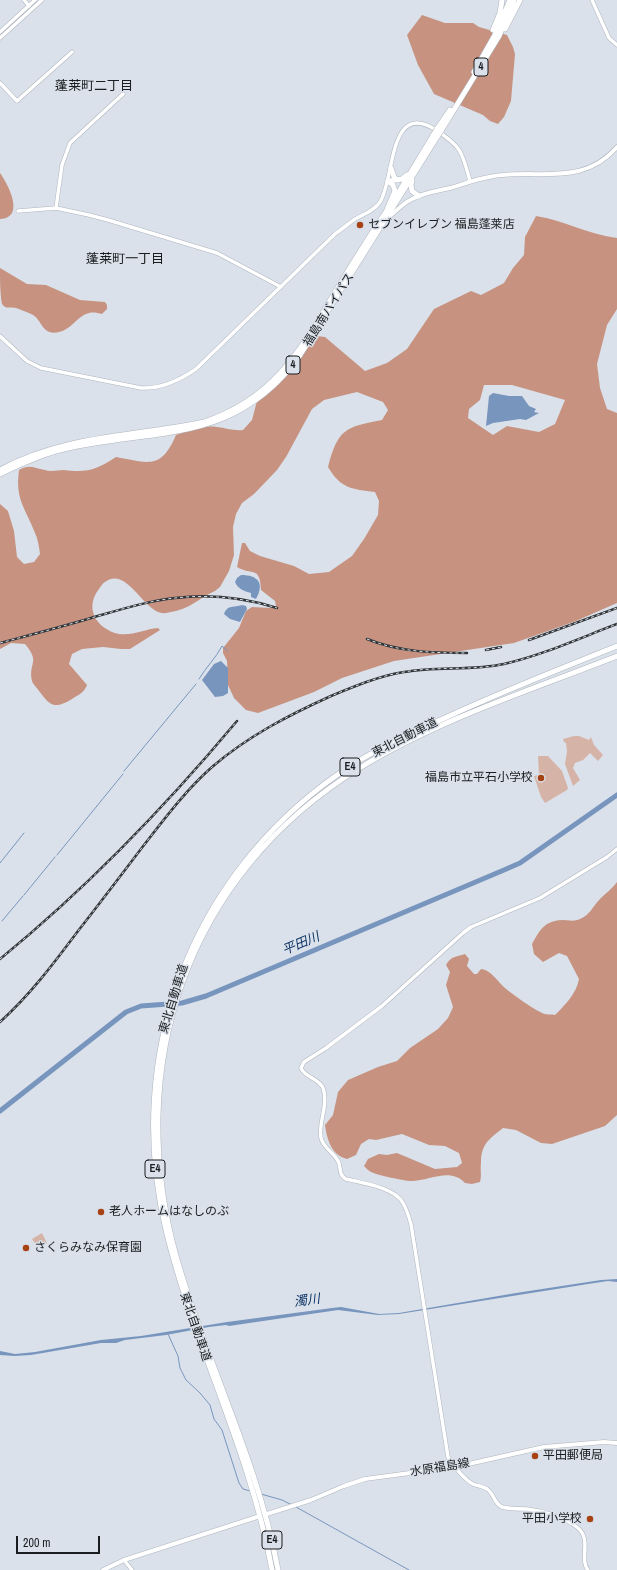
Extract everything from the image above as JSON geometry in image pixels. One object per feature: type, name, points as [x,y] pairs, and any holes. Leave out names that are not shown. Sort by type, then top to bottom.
[{"type":"highway","points":[[483,57],[500,13],[502,0]]},
{"type":"highway","name":"福島南バイパス","points":[[439,130],[483,57],[496,33],[510,0]]},
{"type":"highway","name":"福島南バイパス","points":[[45,453],[206,425],[221,420],[250,405],[276,384],[292,366],[315,333],[435,136],[479,70],[499,36],[514,0]]},
{"type":"highway","points":[[479,70],[498,42],[520,0]]},
{"type":"highway","points":[[388,181],[404,178],[417,166]]},
{"type":"highway","points":[[417,166],[411,185],[412,191],[419,196]]},
{"type":"highway","name":"福島南バイパス","points":[[0,470],[74,443],[204,422],[233,410],[247,402],[273,382],[289,363],[312,330],[364,243],[417,166]]},
{"type":"highway","points":[[391,168],[394,177],[397,180]]},
{"type":"highway","points":[[386,212],[395,191],[393,185],[388,181]]},
{"type":"highway","name":"福島南バイパス","points":[[0,474],[37,456]]},
{"type":"highway","name":"東北自動車道","points":[[272,1570],[252,1490],[165,1227],[156,1174],[152,1121],[156,1074],[171,1011],[187,958],[199,933],[233,876],[262,841],[311,795],[350,767],[399,738],[499,694],[617,646]]},
{"type":"highway","name":"東北自動車道","points":[[176,995],[203,936],[231,888],[268,841],[314,799],[380,756],[430,732],[504,700],[617,656]]},
{"type":"highway","name":"東北自動車道","points":[[208,1357],[266,1512],[278,1570]]},
{"type":"main road","points":[[383,222],[398,207],[419,196],[452,188],[470,181],[502,175],[579,172],[600,163],[617,147]]},
{"type":"main road","name":"水原福島線","points":[[266,1512],[293,1506],[361,1480],[455,1467],[544,1447],[604,1442],[617,1443]]},
{"type":"main road","points":[[103,1570],[124,1560],[257,1517]]},
{"type":"street","points":[[24,0],[29,6]]},
{"type":"street","points":[[0,32],[35,0]]},
{"type":"street","points":[[0,38],[42,0]]},
{"type":"street","points":[[592,0],[609,38],[617,45]]},
{"type":"street","points":[[0,82],[17,102],[72,52]]},
{"type":"street","points":[[56,208],[62,165],[70,143],[123,94]]},
{"type":"street","points":[[0,336],[22,358],[34,366],[124,385],[151,388],[174,381],[196,369],[336,234],[355,219],[375,208],[384,195],[394,150],[399,135],[408,125],[416,122],[426,124],[456,144],[461,151],[470,181]]},
{"type":"street","points":[[18,211],[56,208],[89,214],[217,253],[281,288]]},
{"type":"street","points":[[588,1570],[584,1562],[586,1545],[582,1533],[577,1528],[546,1512],[500,1506],[494,1500],[488,1489],[472,1483],[455,1467],[448,1457],[411,1224],[404,1204],[401,1200],[386,1190],[346,1179],[342,1176],[339,1163],[321,1140],[320,1132],[324,1101],[323,1088],[320,1084],[302,1071],[301,1065],[382,1006],[462,933],[471,927],[540,898],[607,857],[617,849]]},
{"type":"street","points":[[124,1560],[132,1570]]},
{"type":"shaded area","points":[[422,15],[445,23],[473,23],[479,27],[507,35],[515,54],[511,101],[504,117],[498,124],[490,121],[483,115],[434,94],[418,65],[407,35]]},
{"type":"shaded area","points":[[0,173],[10,192],[14,207],[12,213],[8,217],[0,219]]},
{"type":"shaded area","points":[[536,216],[557,221],[596,234],[617,238],[617,309],[607,325],[597,364],[600,388],[607,409],[617,413],[617,603],[576,621],[514,643],[394,661],[342,678],[314,692],[258,713],[246,710],[234,698],[228,685],[227,661],[223,653],[223,648],[239,628],[246,611],[252,607],[271,608],[276,606],[275,601],[261,590],[259,577],[257,574],[237,567],[242,543],[245,543],[250,551],[260,556],[294,566],[309,574],[329,572],[352,556],[378,515],[379,501],[375,492],[348,487],[338,480],[328,467],[335,445],[345,432],[359,425],[382,420],[388,410],[383,402],[357,392],[324,400],[312,409],[286,457],[277,470],[254,494],[242,503],[236,514],[233,527],[234,555],[229,571],[220,587],[215,591],[178,611],[163,613],[148,605],[128,584],[121,580],[113,579],[103,584],[95,596],[93,610],[95,617],[104,628],[119,634],[134,633],[158,628],[160,630],[130,649],[103,647],[82,649],[72,654],[69,664],[87,685],[81,694],[61,704],[54,705],[50,703],[32,681],[31,670],[33,659],[30,650],[25,644],[11,643],[0,649],[0,504],[8,511],[14,531],[17,557],[24,564],[34,562],[40,554],[36,535],[24,510],[18,489],[19,470],[29,467],[50,471],[85,471],[97,468],[116,457],[146,462],[153,461],[159,459],[165,454],[176,435],[186,431],[201,427],[220,427],[233,430],[243,430],[252,420],[257,401],[262,395],[279,384],[317,336],[325,337],[365,371],[387,363],[407,349],[434,309],[471,291],[481,295],[504,283],[513,268],[524,255],[525,237]],"holes":[[[484,385],[512,385],[565,400],[555,424],[539,432],[507,426],[493,435],[468,418],[469,409],[480,400]]]},
{"type":"shaded area","points":[[0,268],[27,284],[46,285],[80,300],[105,302],[107,309],[102,314],[89,313],[81,317],[63,331],[53,333],[49,332],[33,315],[16,308],[5,307],[2,304],[0,291]]},
{"type":"shaded area","points":[[579,736],[589,740],[591,737],[594,745],[603,755],[598,761],[590,753],[583,760],[575,763],[573,768],[580,780],[573,786],[565,764],[567,751],[566,743],[563,739]]},
{"type":"shaded area","points":[[538,756],[548,756],[562,771],[568,788],[545,803],[541,797],[534,776],[539,775]]},
{"type":"shaded area","points":[[617,882],[617,1115],[605,1126],[552,1144],[541,1143],[516,1130],[503,1128],[484,1146],[481,1156],[480,1182],[472,1184],[465,1183],[459,1178],[446,1175],[411,1181],[403,1180],[370,1172],[364,1166],[368,1159],[379,1154],[387,1155],[397,1153],[435,1169],[457,1167],[462,1163],[459,1153],[445,1146],[429,1145],[402,1134],[376,1140],[369,1139],[361,1144],[356,1155],[347,1159],[337,1154],[331,1146],[325,1125],[333,1115],[338,1092],[348,1080],[378,1067],[397,1061],[410,1048],[438,1029],[448,1018],[453,1007],[446,985],[450,972],[446,965],[450,960],[454,957],[465,954],[469,959],[467,966],[474,974],[477,974],[481,969],[485,970],[505,988],[541,1013],[555,1015],[567,1003],[573,994],[579,979],[567,956],[559,953],[543,962],[534,954],[532,944],[543,927],[547,924],[562,920],[578,920],[586,915]]},
{"type":"shaded area","points":[[42,1233],[47,1243],[38,1248],[32,1239]]},
{"type":"water","points":[[493,393],[509,396],[522,396],[529,406],[536,409],[534,412],[539,413],[526,420],[520,419],[493,423],[486,426],[489,396]]},
{"type":"water","points":[[241,575],[252,576],[256,578],[260,584],[259,593],[256,599],[251,597],[251,593],[242,589],[236,584],[235,582],[237,578]]},
{"type":"water","points":[[242,605],[246,606],[247,609],[240,622],[230,619],[224,614],[229,608]]},
{"type":"water","points":[[221,661],[228,668],[228,693],[223,696],[215,697],[202,680],[214,664]]},
{"type":"water","name":"濁川","points":[[617,1279],[617,1282],[608,1281],[399,1314],[378,1315],[338,1310],[229,1326],[209,1327],[166,1335],[125,1340],[116,1343],[101,1343],[31,1355],[0,1355],[0,1351],[15,1354],[35,1352],[101,1340],[141,1336],[227,1322],[341,1307],[379,1314],[399,1313],[516,1293],[601,1280]]},
{"type":"waterway","points":[[199,679],[222,646],[228,651]]},
{"type":"waterway","points":[[124,771],[196,684]]},
{"type":"waterway","points":[[57,855],[123,774]]},
{"type":"waterway","name":"平田川","points":[[0,1111],[126,1012],[141,1006],[182,1003],[206,996],[520,863],[617,795]]},
{"type":"waterway","points":[[0,863],[24,833]]},
{"type":"waterway","points":[[24,895],[55,857]]},
{"type":"waterway","points":[[2,921],[23,896]]},
{"type":"waterway","points":[[168,1334],[178,1356],[180,1368],[186,1380],[210,1405],[214,1419],[222,1430],[239,1483],[243,1489],[250,1491]]},
{"type":"waterway","points":[[261,1494],[282,1500],[292,1505]]},
{"type":"waterway","points":[[296,1507],[409,1570]]},
{"type":"railway","points":[[0,643],[133,606],[175,598],[201,596],[240,599],[277,608]]},
{"type":"railway","points":[[529,640],[617,608]]},
{"type":"railway","points":[[0,1022],[21,1001],[60,955],[160,825],[185,795],[212,767],[254,736],[315,703],[376,679],[416,670],[480,667],[504,664],[547,651],[617,624]]},
{"type":"railway","points":[[367,639],[391,647],[416,651],[467,653]]},
{"type":"railway","points":[[486,650],[501,647]]},
{"type":"railway","points":[[0,959],[64,904],[124,846],[182,784],[237,721]]},
{"type":"place","name":"セブンイレブン 福島蓬莱店","points":[[360,225]]},
{"type":"place","name":"福島市立平石小学校","points":[[541,778]]},
{"type":"place","name":"老人ホームはなしのぶ","points":[[101,1212]]},
{"type":"place","name":"さくらみなみ保育園","points":[[26,1248]]},
{"type":"place","name":"平田郵便局","points":[[535,1456]]},
{"type":"place","name":"平田小学校","points":[[590,1519]]},
{"type":"district","name":"蓬莱町二丁目","points":[[94,87]]},
{"type":"district","name":"蓬莱町一丁目","points":[[125,260]]}]
